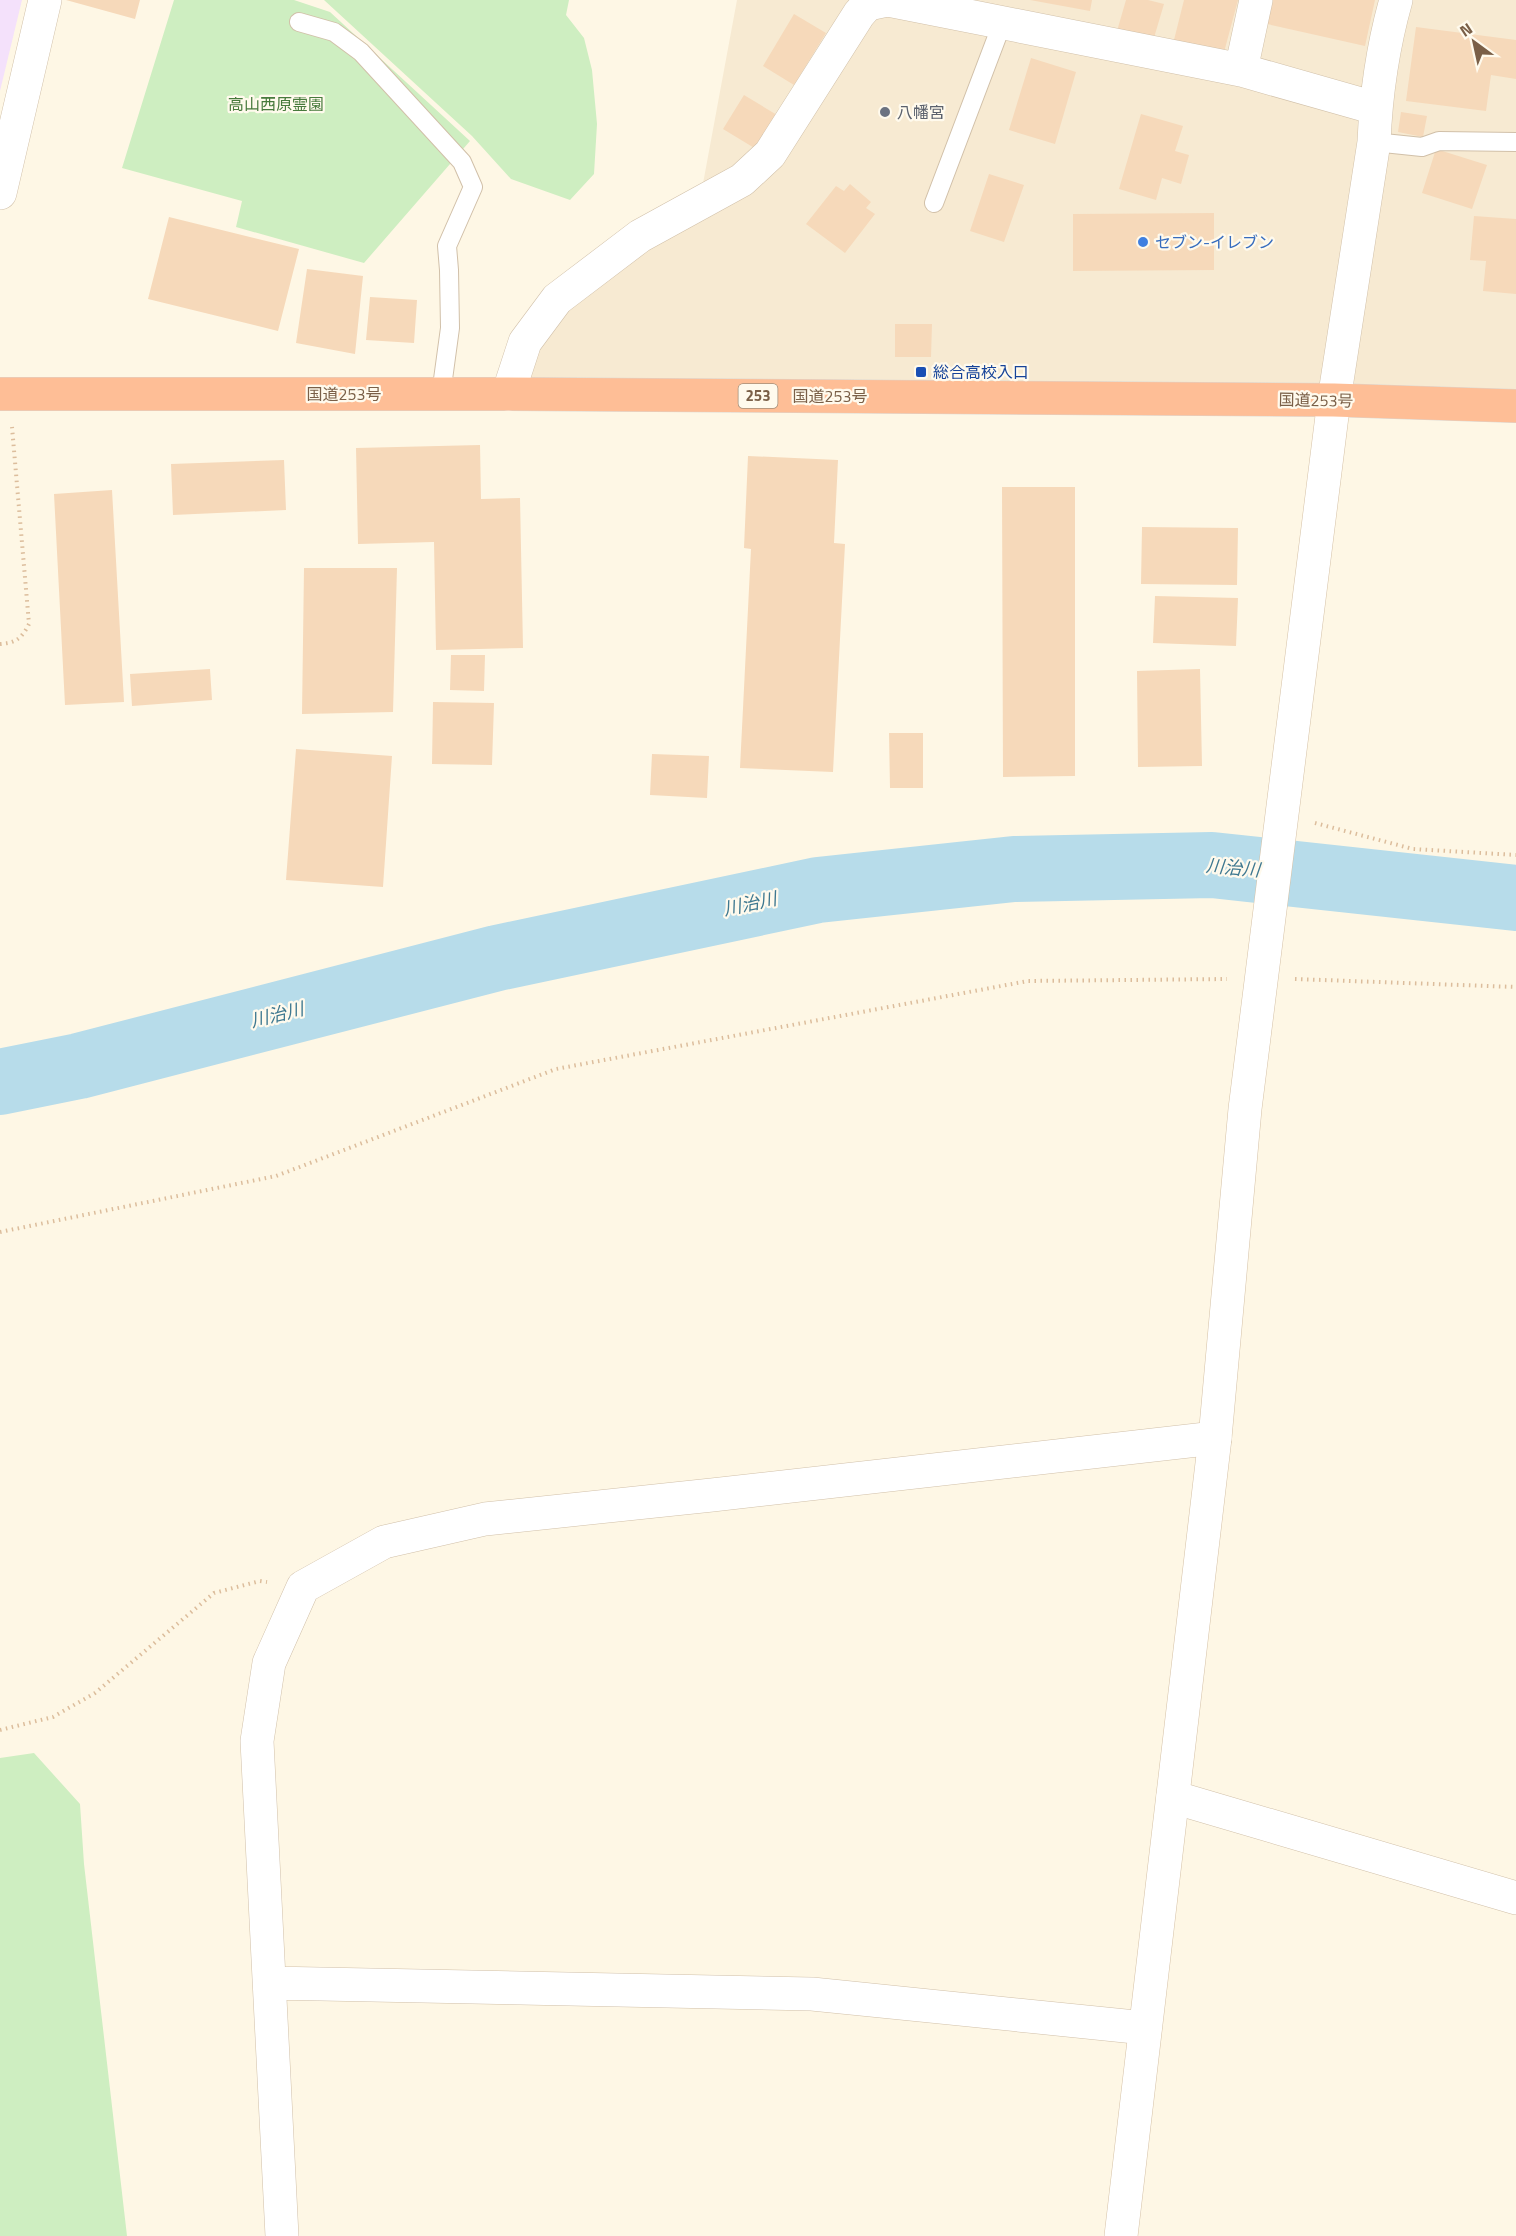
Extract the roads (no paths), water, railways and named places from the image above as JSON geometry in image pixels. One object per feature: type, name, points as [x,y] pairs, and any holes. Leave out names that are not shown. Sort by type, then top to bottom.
[{"type":"highway","name":"国道253号","points":[[4,394],[508,394],[1334,400],[1516,406]]},
{"type":"street","points":[[0,193],[45,0]]},
{"type":"street","points":[[508,394],[525,342],[557,299],[640,236],[742,180],[770,154],[858,14],[868,4],[888,0],[986,13],[1241,70],[1375,108]]},
{"type":"street","points":[[1241,70],[1256,0]]},
{"type":"street","points":[[1121,2236],[1215,1438],[1244,1121],[1334,400],[1374,142],[1375,108],[1388,26],[1396,0]]},
{"type":"street","points":[[282,2236],[257,1740],[269,1663],[303,1587],[384,1542],[485,1519],[736,1493],[1215,1438]]},
{"type":"street","points":[[1173,1797],[1516,1898]]},
{"type":"street","points":[[270,1983],[813,1994],[1145,2028]]},
{"type":"lane","points":[[934,203],[986,13]]},
{"type":"lane","points":[[299,22],[334,33],[361,52],[462,162],[473,187],[447,246],[450,328],[441,394]]},
{"type":"lane","points":[[1374,142],[1422,147],[1439,141],[1516,142]]},
{"type":"waterway","name":"川治川","points":[[0,1082],[79,1066],[497,958],[818,890],[1014,869],[1212,865],[1516,898]]},
{"type":"place","name":"八幡宮","points":[[885,112]]},
{"type":"place","name":"セブン-イレブン","points":[[1143,242]]},
{"type":"place","name":"総合高校入口","points":[[921,372]]},
{"type":"park label","name":"高山西原霊園","points":[[276,104]]}]
